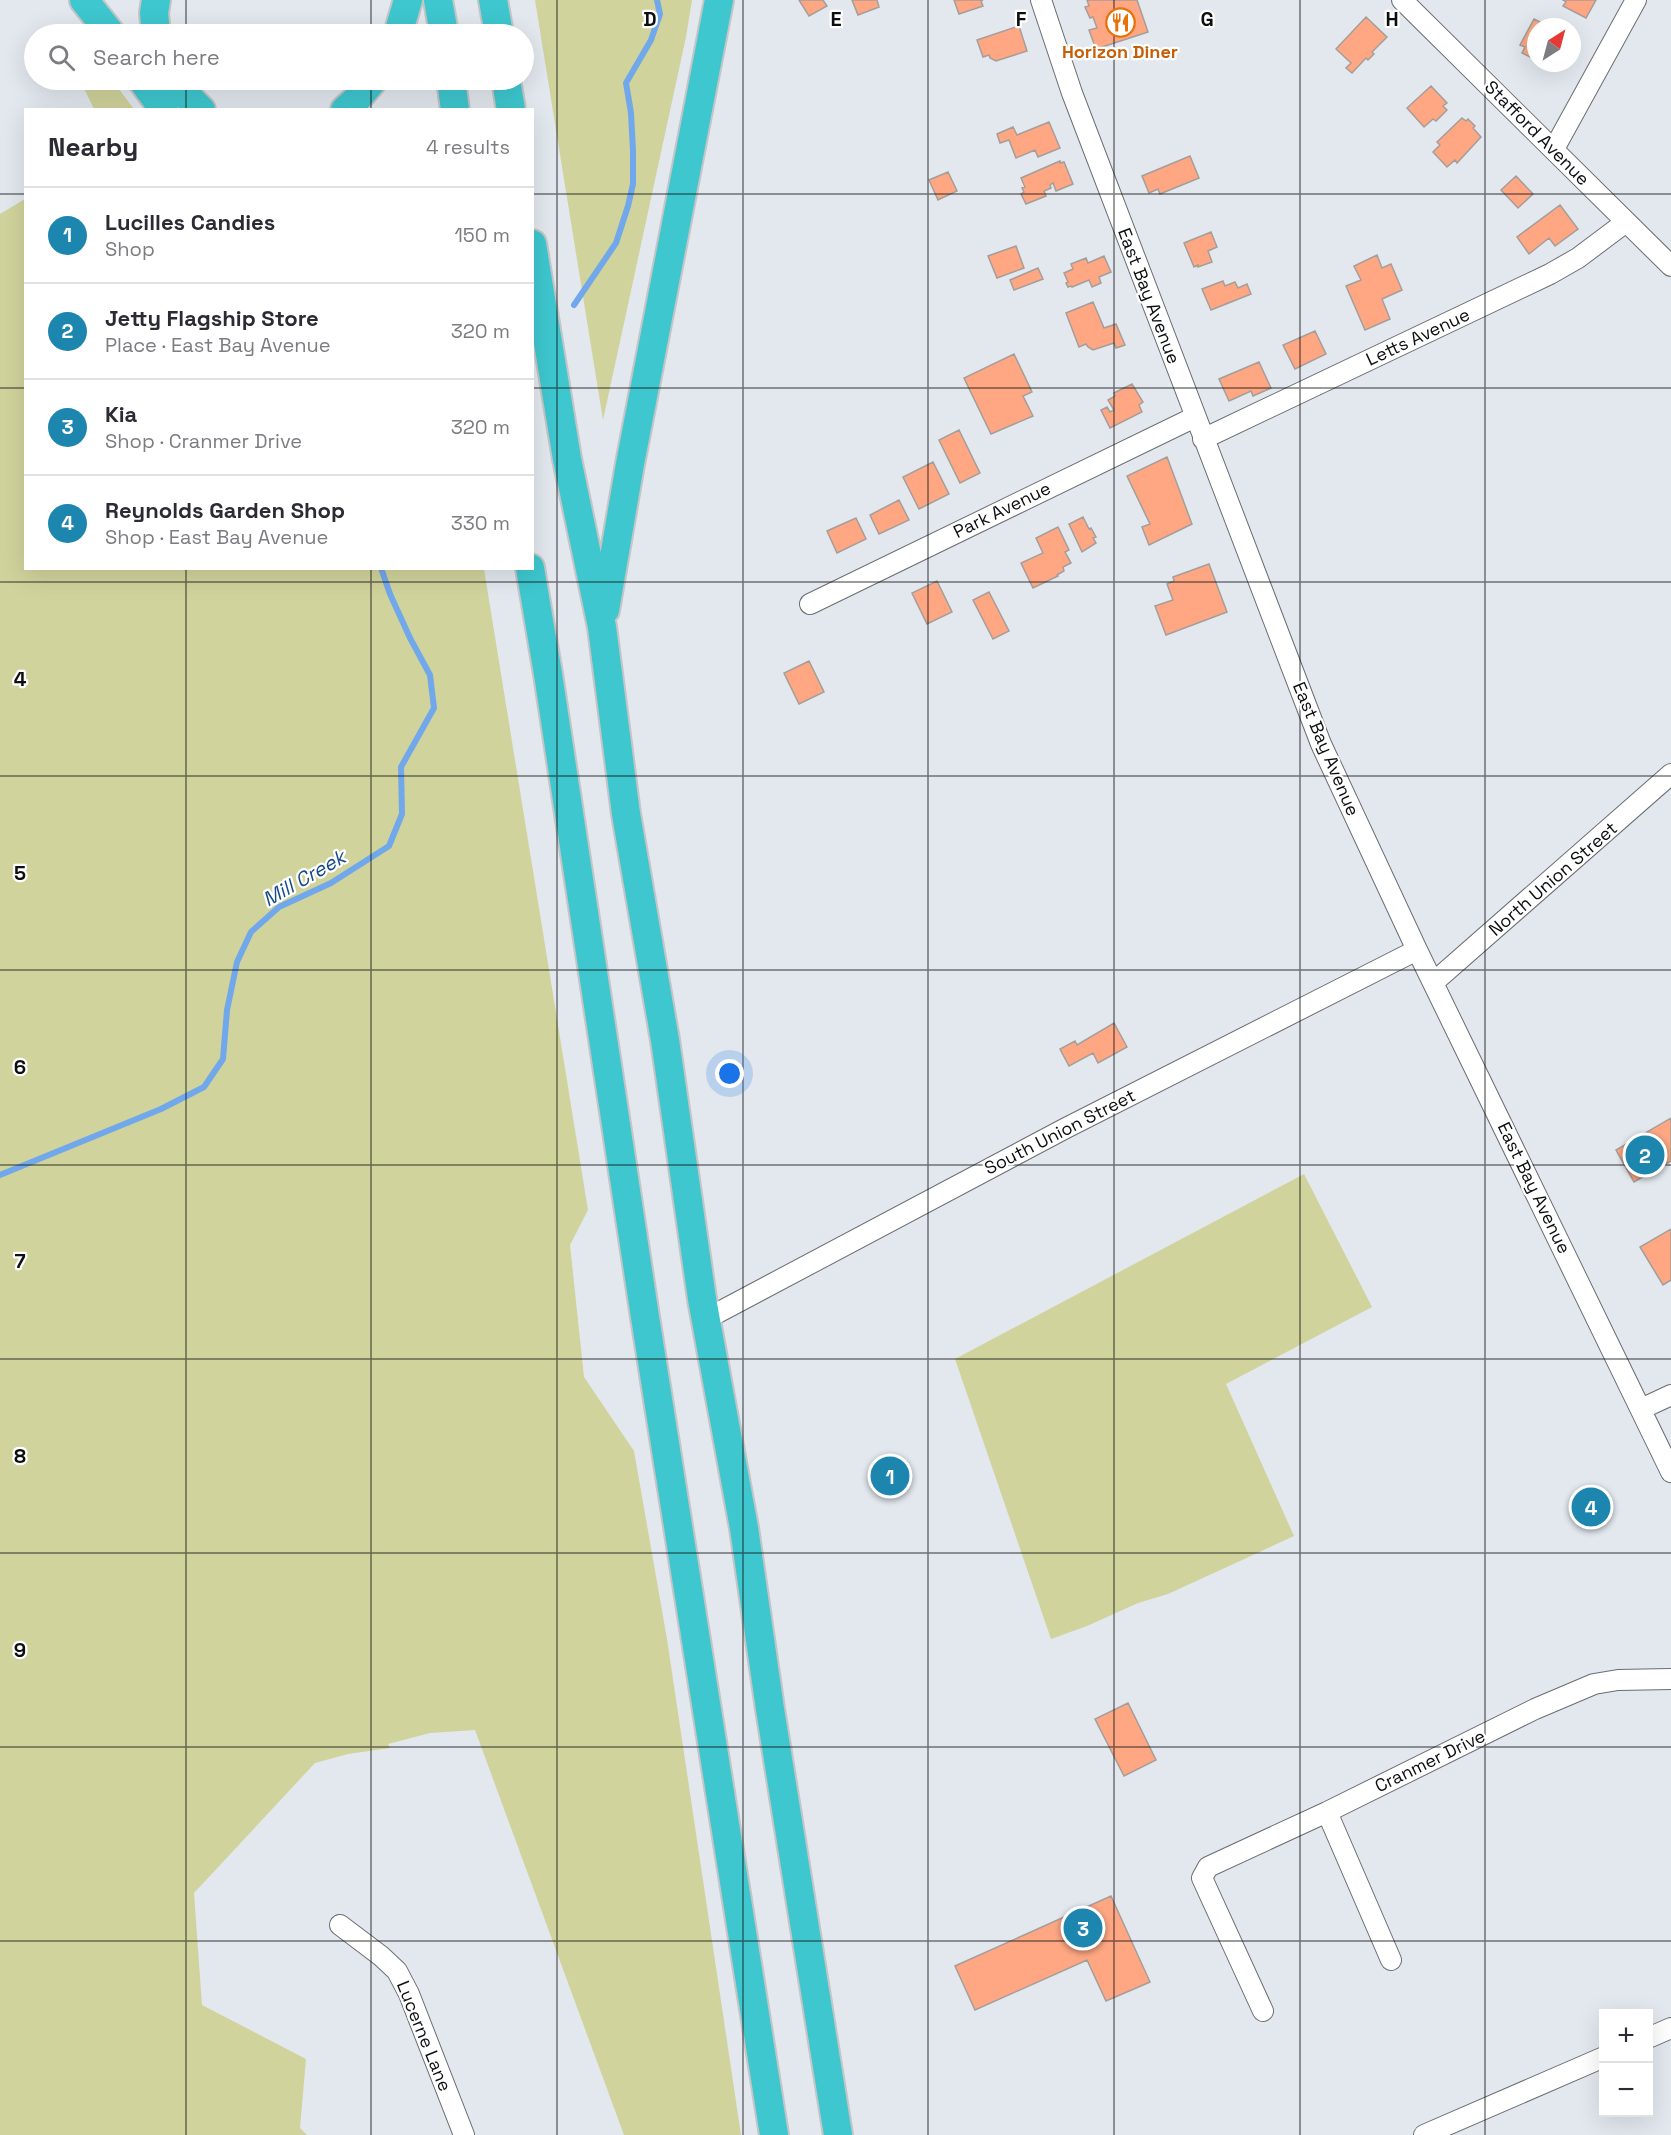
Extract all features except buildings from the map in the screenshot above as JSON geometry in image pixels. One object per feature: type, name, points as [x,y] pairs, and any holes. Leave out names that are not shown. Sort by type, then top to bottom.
[{"type":"highway","points":[[84,0],[103,24]]},
{"type":"highway","points":[[155,24],[156,0]]},
{"type":"highway","points":[[401,24],[408,0]]},
{"type":"highway","points":[[438,0],[442,24]]},
{"type":"highway","points":[[493,0],[497,24]]},
{"type":"highway","points":[[602,627],[630,464],[719,0]]},
{"type":"highway","points":[[149,90],[163,108]]},
{"type":"highway","points":[[182,90],[199,108]]},
{"type":"highway","points":[[347,108],[365,90]]},
{"type":"highway","points":[[452,90],[455,108]]},
{"type":"highway","points":[[508,90],[511,108]]},
{"type":"highway","points":[[534,256],[567,459],[602,627],[626,814],[665,1040],[706,1319],[744,1528],[838,2135]]},
{"type":"highway","points":[[530,570],[774,2135]]},
{"type":"highway","points":[[765,2135],[769,2106]]},
{"type":"street","name":"East Bay Avenue","points":[[1041,0],[1072,93],[1321,744],[1417,950],[1671,1472]]},
{"type":"street","name":"Stafford Avenue","points":[[1402,0],[1671,266]]},
{"type":"street","points":[[1554,149],[1636,0]]},
{"type":"street","name":"Letts Avenue","points":[[1203,439],[1550,274],[1578,258],[1626,222]]},
{"type":"street","name":"Park Avenue","points":[[810,604],[1195,417]]},
{"type":"street","name":"North Union Street","points":[[1434,982],[1671,774]]},
{"type":"street","name":"South Union Street","points":[[706,1319],[1066,1128],[1417,950]]},
{"type":"street","points":[[1641,1409],[1671,1395]]},
{"type":"street","name":"Cranmer Drive","points":[[1263,2011],[1202,1878],[1208,1867],[1327,1812],[1536,1709],[1594,1684],[1618,1680],[1671,1679]]},
{"type":"street","points":[[1327,1812],[1391,1960]]},
{"type":"street","name":"Lucerne Lane","points":[[340,1925],[397,1971],[409,1994],[464,2135]]},
{"type":"street","points":[[1653,2036],[1671,2028]]},
{"type":"street","points":[[1424,2135],[1599,2059]]},
{"type":"green space","points":[[535,0],[692,0],[686,37],[603,420]]},
{"type":"green space","points":[[85,90],[120,90],[133,108],[94,108]]},
{"type":"green space","points":[[24,200],[24,570],[484,570],[588,1210],[570,1245],[584,1377],[634,1451],[667,1639],[741,2135],[624,2135],[475,1730],[430,1733],[388,1744],[390,1748],[348,1754],[315,1763],[194,1893],[202,2005],[306,2059],[300,2128],[307,2135],[0,2135],[0,214]]},
{"type":"green space","points":[[1304,1174],[1372,1307],[1226,1384],[1294,1536],[1168,1594],[1138,1603],[1051,1639],[955,1359]]},
{"type":"waterway","name":"Mill Creek","points":[[574,305],[616,243],[628,206],[633,184],[633,151],[631,113],[626,83],[651,40],[660,14],[657,0]]},
{"type":"waterway","name":"Mill Creek","points":[[0,1175],[161,1109],[204,1087],[223,1059],[227,1010],[237,962],[251,932],[279,907],[331,883],[389,846],[402,814],[401,767],[434,708],[430,675],[410,638],[382,570]]},
{"type":"place","name":"Horizon Diner","points":[[1120,23]]},
{"type":"place","name":"Jetty Flagship Store","points":[[1645,1155]]},
{"type":"place","name":"Lucilles Candies","points":[[890,1476]]},
{"type":"place","name":"Reynolds Garden Shop","points":[[1591,1507]]},
{"type":"place","name":"Kia","points":[[1083,1928]]}]
